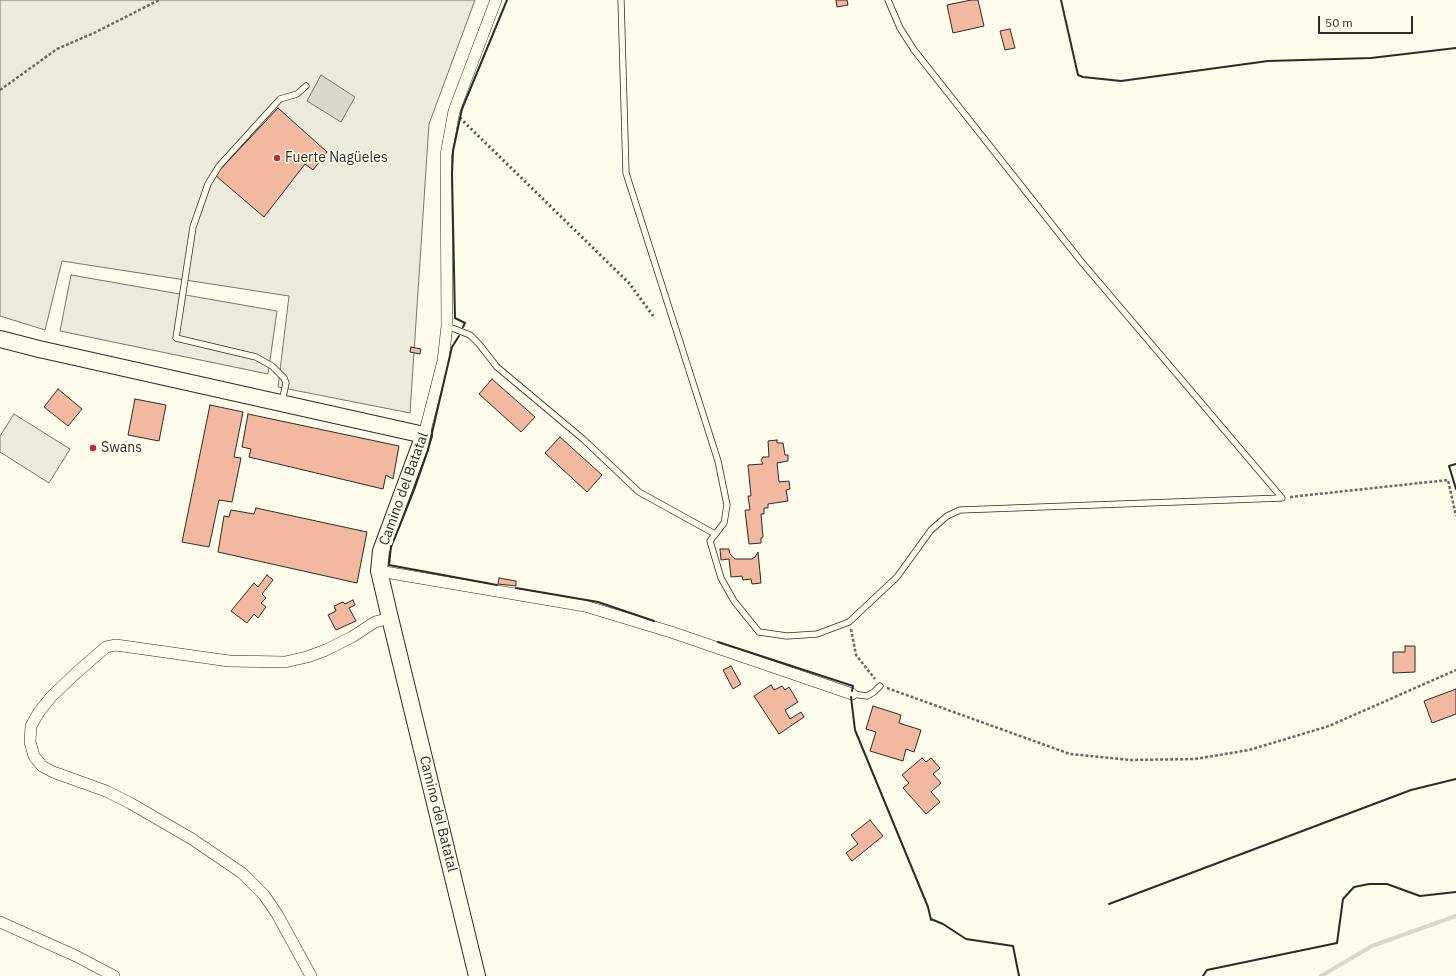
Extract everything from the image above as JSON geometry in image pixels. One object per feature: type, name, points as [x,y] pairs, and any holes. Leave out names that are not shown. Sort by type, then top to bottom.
[{"type":"street","name":"Camino del Batatal","points":[[477,976],[390,618],[380,571],[381,551],[424,435],[443,361],[447,326],[446,155],[454,112],[496,0]]},
{"type":"street","points":[[0,338],[39,350],[424,435]]},
{"type":"street","points":[[380,571],[585,606],[671,632],[852,694]]},
{"type":"street","points":[[311,976],[277,914],[264,895],[242,873],[192,839],[130,803],[106,791],[53,772],[42,766],[34,756],[30,742],[31,726],[39,712],[51,697],[74,674],[106,647],[116,645],[229,661],[285,662],[307,657],[326,650],[352,637],[375,622],[390,618]]},
{"type":"street","points":[[0,922],[76,956],[114,976]]},
{"type":"lane","points":[[621,0],[626,173],[718,461],[726,505],[724,523],[710,541],[721,578],[734,601],[759,632],[787,636],[817,634],[849,622],[897,577],[931,530],[947,516],[960,510],[1282,498]]},
{"type":"lane","points":[[888,0],[900,28],[928,68],[1080,260],[1282,498]]},
{"type":"lane","points":[[282,404],[286,383],[284,378],[272,366],[256,357],[176,338],[193,228],[208,184],[219,166],[280,99],[297,94],[306,86]]},
{"type":"lane","points":[[447,326],[470,335],[497,367],[583,439],[639,492],[715,534]]},
{"type":"lane","points":[[852,694],[867,696],[880,686]]},
{"type":"path","points":[[0,90],[57,49],[94,33],[159,0]]},
{"type":"path","points":[[1282,498],[1448,480],[1456,516]]},
{"type":"path","points":[[849,622],[856,655],[880,686],[1070,754],[1130,760],[1195,759],[1249,750],[1321,729],[1456,670]]},
{"type":"shaded area","points":[[0,0],[475,0],[429,124],[410,413],[278,387],[289,296],[62,261],[45,330],[0,316]]},
{"type":"shaded area","points":[[321,75],[355,97],[341,122],[307,101]]},
{"type":"shaded area","points":[[71,275],[277,311],[268,374],[60,331]]},
{"type":"shaded area","points":[[14,414],[70,449],[49,483],[0,452],[0,436]]},
{"type":"building","points":[[836,0],[847,0],[848,5],[837,7]]},
{"type":"building","points":[[978,0],[984,26],[953,33],[947,5]]},
{"type":"building","points":[[1010,29],[1015,48],[1005,50],[1000,31]]},
{"type":"building","name":"Fuerte Nagüeles","points":[[278,108],[327,152],[313,170],[305,164],[264,217],[215,175]]},
{"type":"building","points":[[411,347],[421,349],[420,354],[410,352]]},
{"type":"building","points":[[492,379],[535,417],[521,432],[479,394]]},
{"type":"building","points":[[58,389],[82,409],[68,426],[44,407]]},
{"type":"building","points":[[135,399],[166,405],[159,441],[128,435]]},
{"type":"building","points":[[210,405],[243,412],[234,457],[241,458],[232,502],[219,500],[209,547],[182,542]]},
{"type":"building","points":[[248,414],[399,446],[393,479],[386,475],[383,489],[249,457],[251,449],[242,447]]},
{"type":"building","points":[[560,437],[602,475],[587,492],[545,453]]},
{"type":"building","points":[[777,440],[777,443],[783,443],[785,455],[788,455],[788,461],[777,463],[779,482],[789,481],[790,489],[786,490],[788,501],[768,504],[768,508],[764,508],[764,514],[761,514],[763,537],[761,538],[761,543],[749,544],[745,510],[750,510],[748,496],[751,496],[748,465],[763,464],[761,460],[763,457],[769,457],[768,441]]},
{"type":"building","points":[[256,508],[367,532],[357,583],[218,552],[224,516],[229,517],[231,510],[254,514]]},
{"type":"building","points":[[720,549],[729,549],[730,554],[735,559],[752,559],[758,552],[761,583],[752,584],[751,579],[743,580],[742,576],[731,577],[729,559],[721,560]]},
{"type":"building","points":[[267,575],[273,580],[262,594],[266,598],[261,603],[266,607],[258,618],[254,614],[247,623],[231,611],[254,583],[258,587]]},
{"type":"building","points":[[499,578],[516,581],[516,586],[498,584]]},
{"type":"building","points":[[353,600],[355,605],[349,608],[356,621],[336,630],[328,615],[336,611],[334,606],[343,602],[345,604]]},
{"type":"building","points":[[1405,646],[1415,646],[1415,672],[1393,673],[1393,652],[1405,652]]},
{"type":"building","points":[[731,666],[741,684],[733,689],[723,670]]},
{"type":"building","points":[[771,685],[774,690],[782,686],[785,690],[789,687],[798,702],[785,710],[790,719],[801,712],[804,717],[779,734],[754,696]]},
{"type":"building","points":[[1456,689],[1456,714],[1432,723],[1424,701]]},
{"type":"building","points":[[873,706],[901,715],[899,723],[921,730],[914,752],[906,749],[903,761],[870,751],[876,732],[866,729]]},
{"type":"building","points":[[922,758],[926,762],[931,758],[940,768],[933,774],[941,783],[931,792],[940,802],[926,814],[903,788],[909,783],[902,775]]},
{"type":"building","points":[[870,820],[883,836],[852,861],[846,853],[858,844],[851,835]]},
{"type":"waterway","points":[[1321,976],[1372,946],[1456,916]]},
{"type":"hedge","points":[[460,118],[629,283],[654,317]]},
{"type":"wall","points":[[463,327],[465,323],[455,318],[452,174],[453,151],[462,109],[507,0]]},
{"type":"wall","points":[[1061,0],[1078,75],[1083,77],[1121,81],[1268,61],[1371,58],[1456,48]]},
{"type":"wall","points":[[394,540],[428,450],[452,347],[459,336]]},
{"type":"wall","points":[[1456,464],[1449,466],[1456,489]]},
{"type":"wall","points":[[391,546],[389,565],[497,585]]},
{"type":"wall","points":[[516,588],[598,602],[654,621]]},
{"type":"wall","points":[[718,642],[853,686],[852,691]]},
{"type":"wall","points":[[851,697],[855,730],[928,907],[931,920]]},
{"type":"wall","points":[[1109,904],[1411,790],[1456,779]]},
{"type":"wall","points":[[1203,976],[1207,970],[1337,943],[1343,899],[1354,887],[1369,884],[1387,884],[1420,896],[1456,892]]},
{"type":"wall","points":[[931,919],[943,924],[966,939],[1013,946],[1019,976]]},
{"type":"place","name":"Fuerte Nagüeles","points":[[277,158]]},
{"type":"place","name":"Swans","points":[[93,448]]}]
